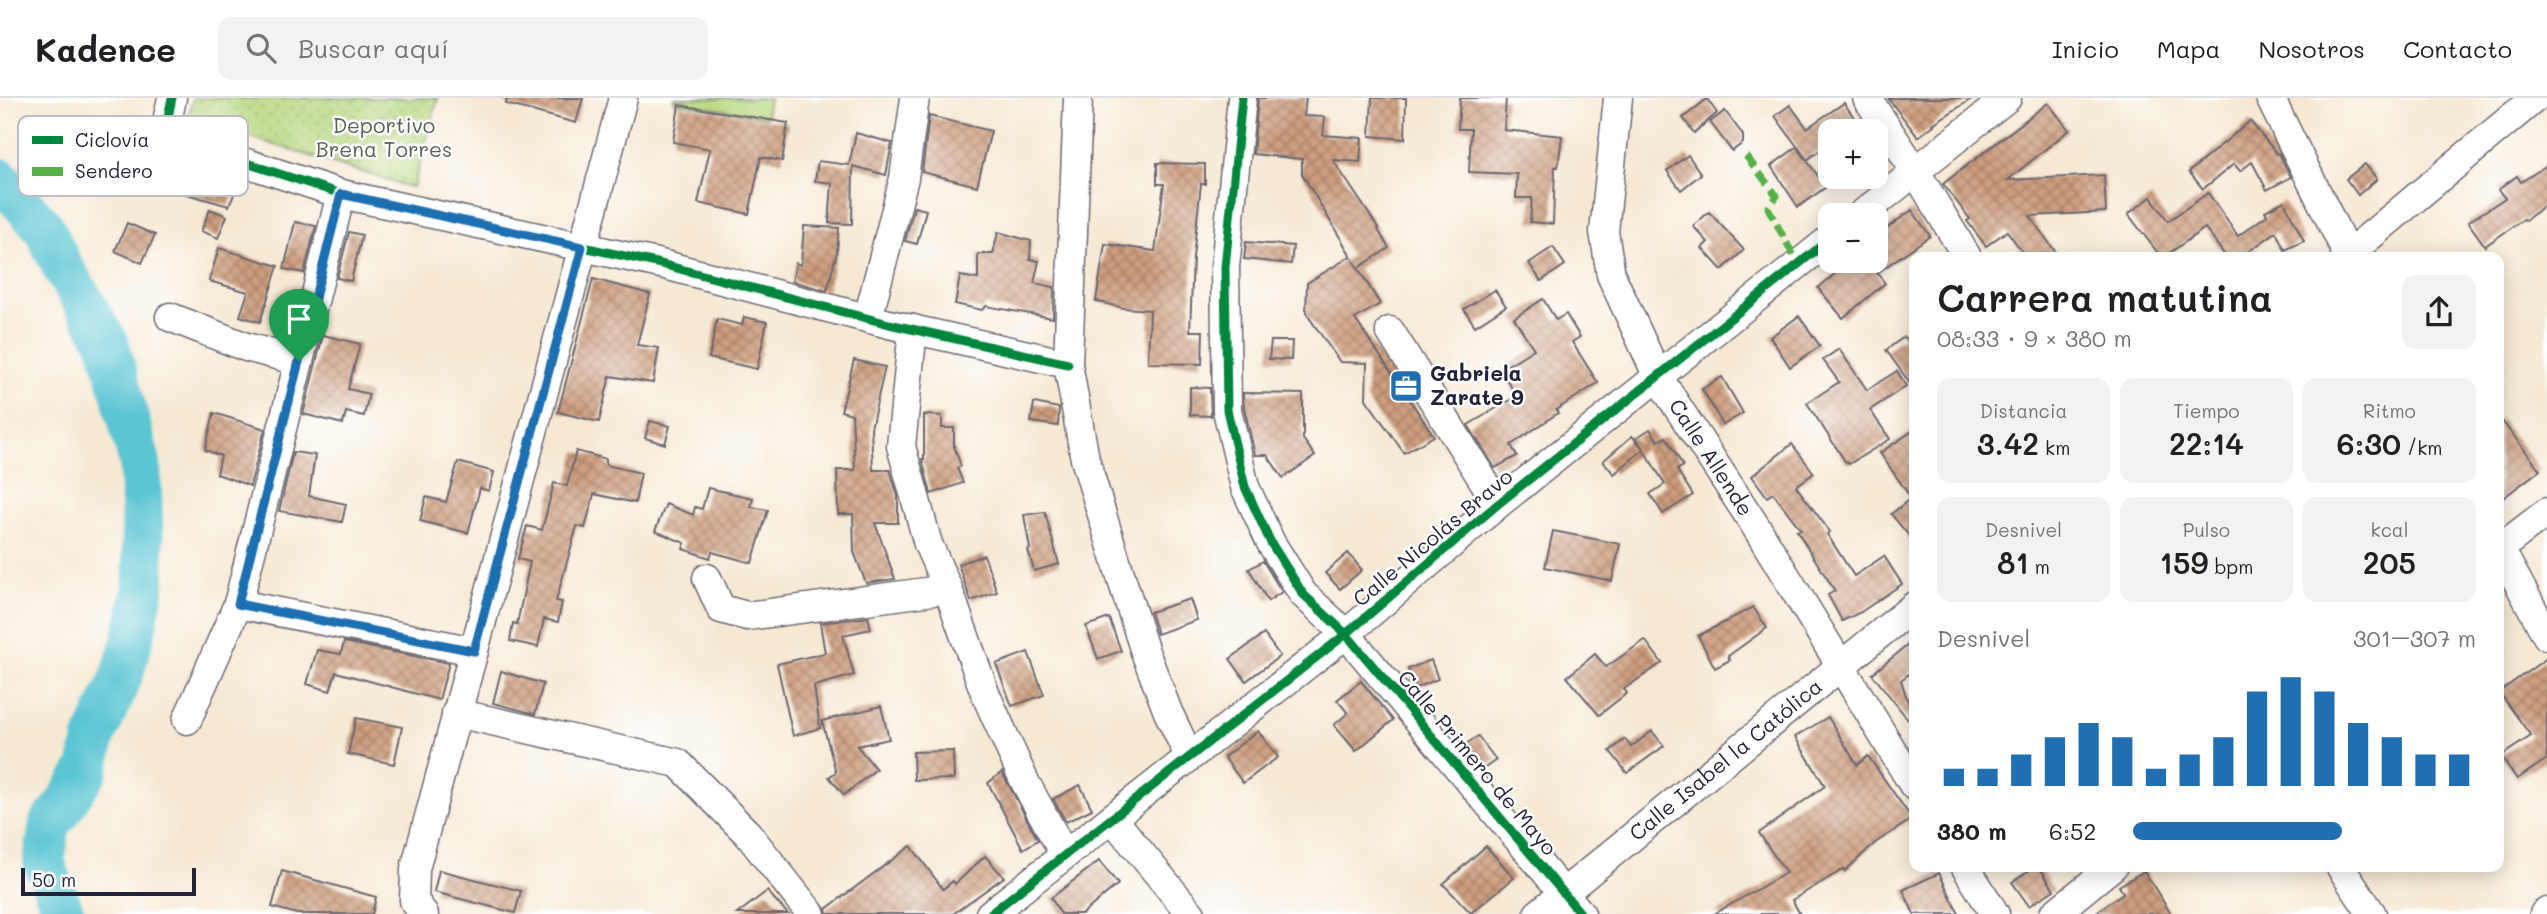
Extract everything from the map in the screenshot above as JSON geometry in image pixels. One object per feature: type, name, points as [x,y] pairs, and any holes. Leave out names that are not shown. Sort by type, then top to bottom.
[{"type":"street","points":[[168,116],[172,98]]},
{"type":"street","points":[[424,914],[414,901],[415,869],[623,98]]},
{"type":"street","points":[[868,318],[904,177],[915,98]]},
{"type":"street","points":[[1079,98],[1068,364],[1085,459],[1122,580],[1168,712],[1189,756]]},
{"type":"street","name":"Calle Primero de Mayo","points":[[1242,98],[1225,267],[1227,410],[1245,487],[1271,543],[1303,594],[1346,634],[1572,904]]},
{"type":"street","name":"Calle Allende","points":[[1618,98],[1604,232],[1611,275],[1658,377],[1758,530],[1909,778]]},
{"type":"street","points":[[1867,98],[1964,252]]},
{"type":"street","points":[[1877,203],[2007,98]]},
{"type":"street","points":[[2270,98],[2345,252]]},
{"type":"street","points":[[2352,252],[2535,98]]},
{"type":"street","points":[[248,164],[341,194],[661,264],[868,318],[1068,364]]},
{"type":"street","points":[[187,720],[238,604],[341,194]]},
{"type":"street","name":"Calle Nicolás Bravo","points":[[990,914],[1346,634],[1499,504],[1818,249]]},
{"type":"street","points":[[170,317],[246,346],[299,361]]},
{"type":"street","points":[[913,329],[901,446],[928,544],[948,589],[991,705],[1024,780],[1064,854]]},
{"type":"street","points":[[1390,331],[1499,504]]},
{"type":"street","points":[[2504,544],[2547,512]]},
{"type":"street","points":[[2504,557],[2547,636]]},
{"type":"street","points":[[707,578],[721,609],[747,616],[948,589]]},
{"type":"street","points":[[238,604],[474,651]]},
{"type":"street","name":"Calle Isabel la Católica","points":[[1538,914],[1572,904],[1840,667],[1909,610]]},
{"type":"street","points":[[456,713],[678,763],[748,835],[811,914]]},
{"type":"street","points":[[1112,818],[1191,914]]},
{"type":"street","points":[[1969,872],[1995,914]]},
{"type":"street","points":[[2054,914],[2106,872]]},
{"type":"street","points":[[2344,872],[2372,914]]},
{"type":"green space","name":"Deportivo Brena Torres","points":[[193,98],[438,98],[413,188],[248,137],[248,116],[188,116]]},
{"type":"green space","points":[[674,98],[769,98],[766,117],[674,102]]},
{"type":"building","points":[[507,98],[583,98],[576,123],[506,104]]},
{"type":"building","points":[[1258,98],[1306,98],[1304,116],[1325,117],[1323,135],[1362,138],[1360,162],[1333,160],[1389,248],[1358,268],[1351,257],[1380,304],[1355,319],[1434,436],[1404,453],[1366,399],[1367,363],[1340,362],[1306,313],[1307,283],[1351,256],[1302,174],[1302,159],[1253,154]]},
{"type":"building","points":[[1372,98],[1406,98],[1405,139],[1370,136]]},
{"type":"building","points":[[1460,98],[1506,98],[1504,130],[1562,136],[1558,167],[1555,167],[1553,224],[1530,222],[1532,198],[1516,198],[1517,174],[1469,172],[1471,129],[1458,129]]},
{"type":"building","points":[[1888,98],[1973,98],[1918,137]]},
{"type":"building","points":[[1707,99],[1717,113],[1694,133],[1683,118]]},
{"type":"building","points":[[1844,103],[1855,119],[1820,119]]},
{"type":"building","points":[[2048,103],[2069,130],[2008,180],[2104,175],[2106,212],[2030,216],[2055,252],[2022,252],[2007,231],[1986,246],[1967,221],[1970,219],[1943,184]]},
{"type":"building","points":[[679,105],[788,123],[782,161],[761,157],[749,214],[698,203],[710,149],[673,142]]},
{"type":"building","points":[[1790,105],[1807,128],[1818,121],[1818,152],[1807,160],[1775,116]]},
{"type":"building","points":[[1725,111],[1743,135],[1743,143],[1732,151],[1710,122]]},
{"type":"building","points":[[929,116],[991,131],[977,186],[922,172]]},
{"type":"building","points":[[2250,121],[2277,154],[2279,153],[2291,177],[2267,190],[2252,162],[2240,171],[2234,164],[2203,189],[2189,172]]},
{"type":"building","points":[[856,133],[892,143],[886,175],[853,166],[852,224],[829,223],[832,183],[815,181],[818,161],[849,165]]},
{"type":"building","points":[[1797,147],[1818,176],[1818,189],[1823,189],[1798,207],[1771,166]]},
{"type":"building","points":[[1688,155],[1701,174],[1681,190],[1667,171]]},
{"type":"building","points":[[1157,163],[1205,164],[1205,184],[1201,184],[1193,257],[1190,331],[1203,331],[1202,364],[1148,363],[1150,310],[1123,308],[1096,301],[1105,244],[1155,251],[1164,184],[1157,184]]},
{"type":"building","points":[[2365,164],[2377,179],[2358,195],[2346,179]]},
{"type":"building","points":[[2547,165],[2547,203],[2525,221],[2524,219],[2485,246],[2468,222],[2505,198],[2498,190],[2517,176],[2521,182]]},
{"type":"building","points":[[2208,193],[2238,236],[2267,215],[2265,211],[2284,201],[2304,241],[2285,250],[2276,232],[2248,252],[2222,252],[2205,228],[2171,252],[2157,252],[2128,214],[2151,197],[2168,221]]},
{"type":"building","points":[[194,196],[233,196],[229,206]]},
{"type":"building","points":[[914,207],[926,210],[917,244],[905,241]]},
{"type":"building","points":[[210,209],[227,216],[218,238],[201,231]]},
{"type":"building","points":[[1912,210],[1930,236],[1888,265],[1888,227]]},
{"type":"building","points":[[1709,212],[1744,250],[1722,270],[1702,248],[1708,242],[1693,226]]},
{"type":"building","points":[[295,222],[316,226],[304,273],[284,269]]},
{"type":"building","points":[[127,223],[155,235],[142,263],[115,251]]},
{"type":"building","points":[[804,226],[839,228],[837,252],[827,291],[792,281],[796,263],[801,265]]},
{"type":"building","points":[[349,232],[362,235],[351,281],[337,278]]},
{"type":"building","points":[[998,232],[1031,241],[1030,259],[1039,261],[1034,283],[1054,287],[1053,318],[986,306],[982,310],[955,304],[960,276],[978,279],[978,254],[993,254]]},
{"type":"building","points":[[1246,242],[1293,246],[1291,264],[1244,259]]},
{"type":"building","points":[[1553,247],[1565,265],[1541,281],[1529,263]]},
{"type":"building","points":[[219,248],[278,266],[260,322],[240,316],[248,292],[209,281]]},
{"type":"building","points":[[1836,273],[1877,273],[1885,283],[1843,318],[1818,288]]},
{"type":"building","points":[[593,279],[650,294],[637,345],[659,348],[653,383],[610,376],[599,422],[558,412]]},
{"type":"building","points":[[1495,290],[1506,306],[1475,326],[1464,309]]},
{"type":"building","points":[[1543,299],[1556,320],[1566,314],[1580,337],[1572,342],[1598,383],[1556,410],[1558,413],[1511,445],[1517,456],[1495,468],[1468,425],[1517,396],[1500,370],[1534,349],[1514,318]]},
{"type":"building","points":[[1799,316],[1820,346],[1790,367],[1770,337]]},
{"type":"building","points":[[744,317],[767,322],[757,369],[709,358],[717,319],[742,325]]},
{"type":"building","points":[[323,335],[360,344],[348,389],[369,394],[364,416],[346,412],[343,424],[303,414]]},
{"type":"building","points":[[1904,337],[1909,344],[1909,382],[1886,350]]},
{"type":"building","points":[[1271,341],[1292,341],[1291,360],[1269,359]]},
{"type":"building","points":[[1839,349],[1867,390],[1897,371],[1906,386],[1870,410],[1890,439],[1849,464],[1807,403],[1839,382],[1823,360]]},
{"type":"building","points":[[854,360],[885,367],[871,428],[873,470],[890,470],[898,496],[898,523],[875,523],[895,579],[866,583],[854,552],[853,514],[838,514],[837,470],[855,470],[852,414],[841,411]]},
{"type":"building","points":[[1722,377],[1743,413],[1723,425],[1702,389]]},
{"type":"building","points":[[1190,387],[1210,388],[1211,416],[1190,415]]},
{"type":"building","points":[[1243,393],[1303,394],[1303,439],[1315,456],[1283,478],[1267,455],[1255,455]]},
{"type":"building","points":[[1034,403],[1059,408],[1058,426],[1031,422]]},
{"type":"building","points":[[214,413],[265,429],[250,486],[217,474],[221,456],[205,450]]},
{"type":"building","points":[[924,415],[942,416],[942,428],[954,428],[954,446],[961,466],[957,468],[963,483],[931,494],[922,459]]},
{"type":"building","points":[[650,421],[670,426],[665,444],[645,438]]},
{"type":"building","points":[[2504,423],[2540,470],[2504,497]]},
{"type":"building","points":[[1650,429],[1658,441],[1666,437],[1683,466],[1677,470],[1693,495],[1663,514],[1650,494],[1665,484],[1636,438]]},
{"type":"building","points":[[1909,433],[1909,495],[1880,453]]},
{"type":"building","points":[[1632,436],[1644,449],[1614,474],[1603,461]]},
{"type":"building","points":[[1792,444],[1814,473],[1796,486],[1830,532],[1827,534],[1854,576],[1884,556],[1902,584],[1861,612],[1842,621],[1828,595],[1835,591],[1797,531],[1801,530],[1773,493],[1767,497],[1752,476]]},
{"type":"building","points":[[576,451],[606,459],[606,465],[641,473],[635,503],[594,494],[585,528],[577,526],[556,601],[562,602],[558,622],[544,619],[538,647],[510,641],[513,623],[517,624],[530,562],[518,559],[527,526],[542,530],[554,483],[567,486]]},
{"type":"building","points":[[293,452],[315,455],[309,496],[346,504],[342,522],[279,511]]},
{"type":"building","points":[[458,462],[494,472],[489,491],[480,488],[468,533],[420,521],[426,497],[446,502]]},
{"type":"building","points":[[708,488],[753,498],[751,507],[768,510],[752,563],[712,552],[710,558],[683,549],[685,543],[655,531],[666,504],[693,515],[695,507],[702,509]]},
{"type":"building","points":[[1909,500],[1909,536],[1891,514]]},
{"type":"building","points":[[1045,512],[1059,564],[1034,571],[1028,550],[1030,549],[1024,515]]},
{"type":"building","points":[[1553,531],[1620,544],[1612,581],[1545,567]]},
{"type":"building","points":[[1348,553],[1362,570],[1340,589],[1325,573]]},
{"type":"building","points":[[984,555],[997,592],[971,601],[958,564]]},
{"type":"building","points":[[1263,561],[1282,592],[1268,601],[1249,569]]},
{"type":"building","points":[[1190,599],[1197,620],[1157,634],[1150,612]]},
{"type":"building","points":[[1753,607],[1767,628],[1728,656],[1730,660],[1715,668],[1698,636]]},
{"type":"building","points":[[868,617],[871,629],[843,635],[854,675],[814,686],[820,728],[793,736],[777,664],[825,653],[820,623]]},
{"type":"building","points":[[1109,618],[1121,651],[1098,659],[1086,626]]},
{"type":"building","points":[[1264,634],[1280,656],[1246,681],[1230,659]]},
{"type":"building","points":[[1645,640],[1662,663],[1624,689],[1627,693],[1599,715],[1567,677],[1595,654],[1606,667]]},
{"type":"building","points":[[344,642],[449,663],[439,700],[336,672],[330,691],[307,684],[317,650],[341,654]]},
{"type":"building","points":[[1909,644],[1909,674],[1901,680],[1909,705],[1909,721],[1872,674]]},
{"type":"building","points":[[1028,652],[1044,695],[1012,706],[996,664]]},
{"type":"building","points":[[2547,658],[2547,759],[2517,779],[2504,760],[2504,754],[2531,736],[2504,699],[2504,688]]},
{"type":"building","points":[[1431,660],[1438,679],[1416,688],[1408,669]]},
{"type":"building","points":[[501,671],[543,684],[535,714],[493,703]]},
{"type":"building","points":[[1361,681],[1393,720],[1356,751],[1334,725],[1348,713],[1337,700]]},
{"type":"building","points":[[881,706],[889,739],[857,746],[876,769],[844,795],[829,777],[836,772],[822,721]]},
{"type":"building","points":[[1828,717],[1857,765],[1868,756],[1909,815],[1909,821],[1875,843],[1845,871],[1844,869],[1792,900],[1800,914],[1714,914],[1786,873],[1759,833],[1825,786],[1795,737]]},
{"type":"building","points":[[356,718],[402,727],[394,764],[348,754]]},
{"type":"building","points":[[1258,731],[1278,757],[1243,783],[1224,757]]},
{"type":"building","points":[[1652,731],[1664,746],[1627,773],[1610,751],[1625,739],[1631,747]]},
{"type":"building","points":[[1478,736],[1496,760],[1482,770],[1462,747]]},
{"type":"building","points":[[953,751],[954,779],[914,780],[913,752]]},
{"type":"building","points":[[1002,772],[1038,840],[1023,849],[988,783]]},
{"type":"building","points":[[1080,785],[1092,809],[1066,822],[1053,799]]},
{"type":"building","points":[[911,846],[943,889],[953,881],[955,884],[985,856],[1004,877],[953,914],[827,914],[826,909]]},
{"type":"building","points":[[1486,846],[1514,878],[1471,913],[1443,884]]},
{"type":"building","points":[[1099,861],[1118,884],[1082,914],[1061,914],[1051,898]]},
{"type":"building","points":[[439,870],[521,891],[515,913],[434,892]]},
{"type":"building","points":[[282,871],[376,897],[372,914],[297,914],[272,907]]},
{"type":"building","points":[[2027,872],[2043,872],[2054,890],[2029,906],[2012,882]]},
{"type":"building","points":[[2145,872],[2171,914],[2094,914],[2123,893],[2119,886]]},
{"type":"building","points":[[1939,873],[1959,914],[1914,914],[1903,890]]},
{"type":"building","points":[[767,891],[788,914],[737,914]]},
{"type":"waterway","points":[[0,179],[44,228],[62,266],[108,343],[140,463],[144,584],[134,634],[122,676],[94,739],[88,769],[50,823],[44,862],[64,914]]},
{"type":"marked path","points":[[1746,156],[1777,196],[1768,208],[1798,264]]},
{"type":"cycle path","points":[[168,116],[172,98]]},
{"type":"cycle path","points":[[1242,98],[1225,267],[1227,410],[1245,487],[1271,543],[1303,594],[1346,634],[1581,914]]},
{"type":"cycle path","points":[[248,164],[341,194],[661,264],[889,324],[1068,364]]},
{"type":"cycle path","points":[[990,914],[1346,634],[1498,504],[1818,249]]},
{"type":"place","name":"Gabriela Zarate 9","points":[[1406,386]]},
{"type":"route","points":[[341,194],[582,247],[474,651],[238,604],[299,361],[341,194]]}]
